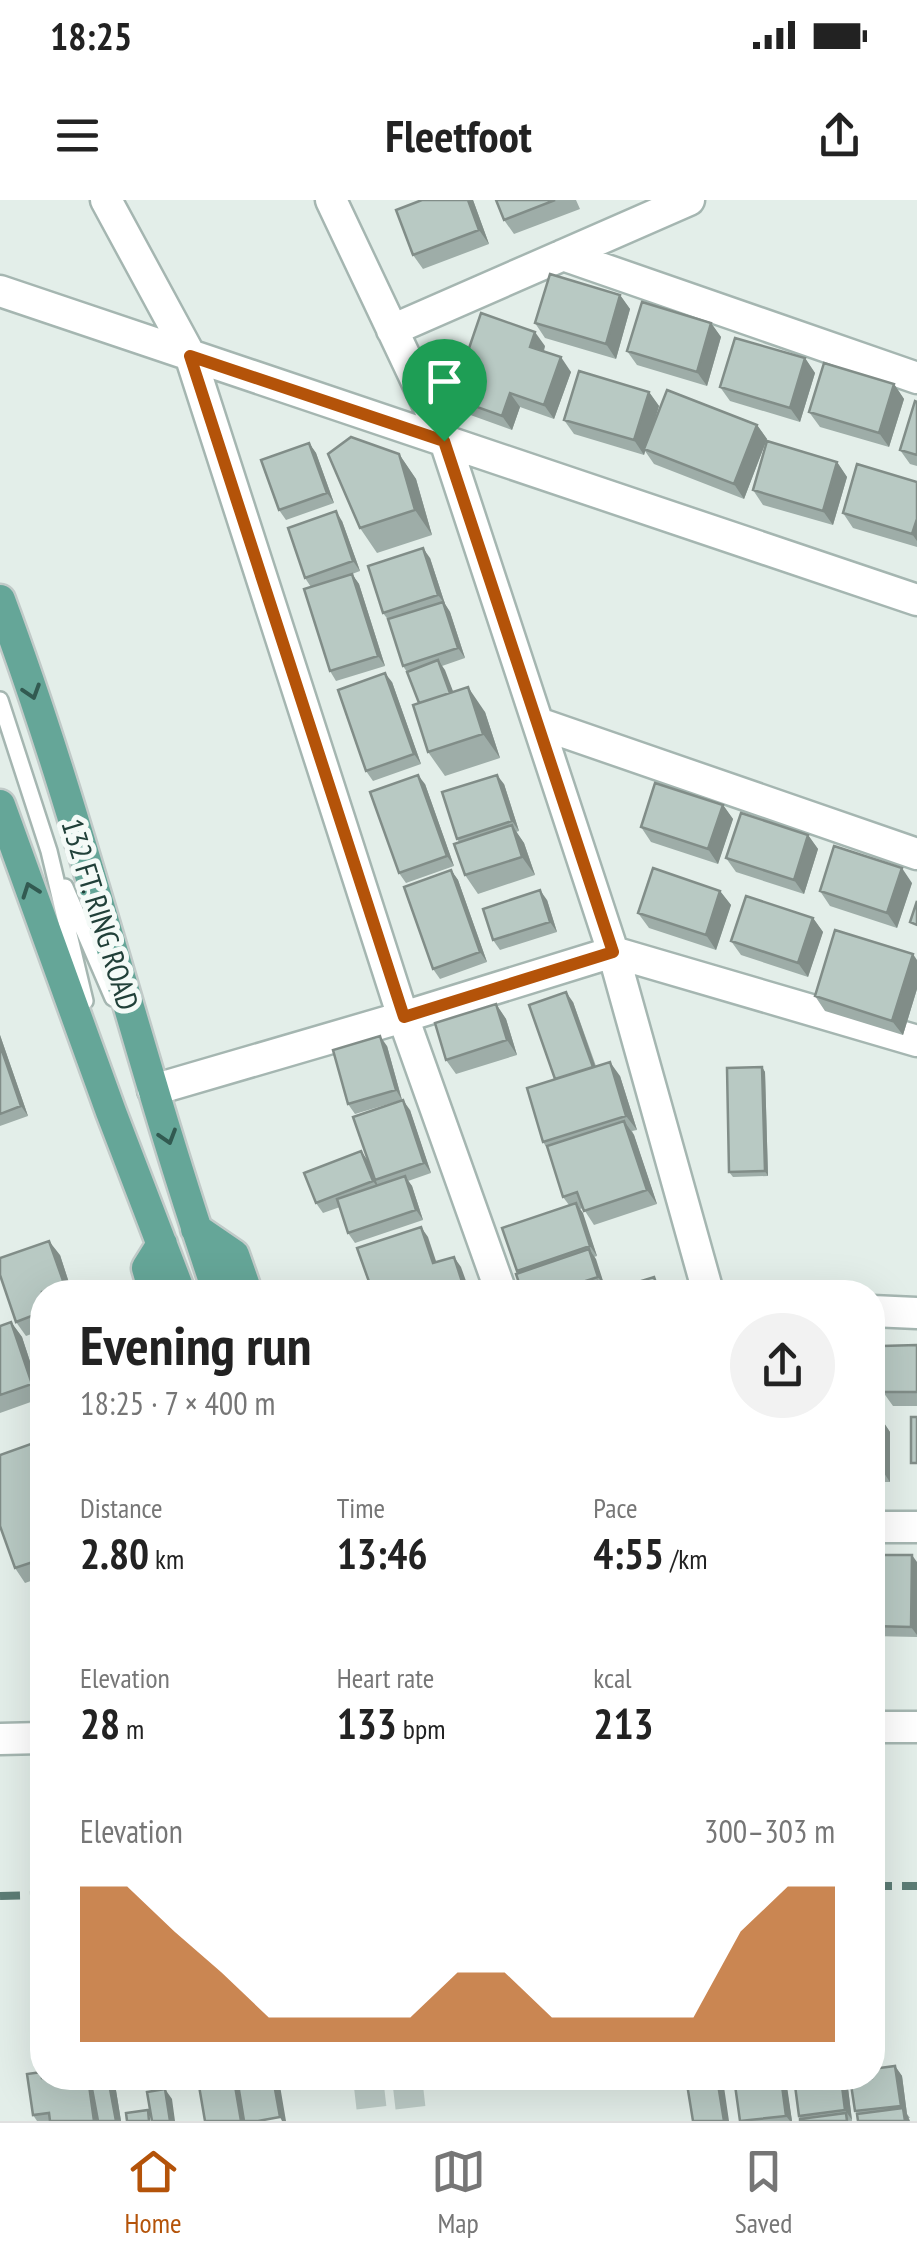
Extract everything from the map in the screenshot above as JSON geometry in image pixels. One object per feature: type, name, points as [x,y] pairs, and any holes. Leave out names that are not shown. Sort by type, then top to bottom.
[{"type":"main road","name":"132 FT. RING ROAD","points":[[0,600],[104,918],[214,1280]]},
{"type":"main road","name":"132 FT. RING ROAD","points":[[1,809],[176,1280]]},
{"type":"main road","points":[[196,1229],[234,1255],[243,1280]]},
{"type":"main road","points":[[150,1280],[147,1268],[162,1244]]},
{"type":"street","points":[[106,200],[190,356],[404,1017],[497,1280]]},
{"type":"street","points":[[331,200],[444,441],[613,952],[705,1280]]},
{"type":"street","points":[[392,330],[689,200]]},
{"type":"street","points":[[563,256],[917,378]]},
{"type":"street","points":[[0,291],[917,600]]},
{"type":"street","points":[[538,724],[917,854]]},
{"type":"street","points":[[153,1090],[613,952],[917,1041]]},
{"type":"street","points":[[885,1311],[917,1312]]},
{"type":"street","points":[[885,1527],[917,1527]]},
{"type":"street","points":[[885,1727],[917,1727]]},
{"type":"street","points":[[0,1739],[30,1738]]},
{"type":"lane","points":[[0,700],[49,851],[111,1112]]},
{"type":"lane","points":[[49,851],[153,1090]]},
{"type":"building","points":[[422,200],[468,200],[479,230],[413,255],[396,210]]},
{"type":"building","points":[[496,200],[555,200],[504,220]]},
{"type":"building","points":[[550,274],[620,295],[606,344],[535,323]]},
{"type":"building","points":[[642,302],[711,323],[697,372],[627,351]]},
{"type":"building","points":[[481,313],[535,332],[530,347],[561,357],[544,405],[510,393],[502,416],[452,398]]},
{"type":"building","points":[[735,338],[805,358],[790,408],[720,387]]},
{"type":"building","points":[[824,363],[894,384],[879,433],[809,412]]},
{"type":"building","points":[[579,371],[649,392],[634,440],[564,420]]},
{"type":"building","points":[[667,390],[757,425],[734,484],[644,449]]},
{"type":"building","points":[[917,402],[917,455],[900,450]]},
{"type":"building","points":[[351,437],[399,454],[415,510],[360,528],[328,454]]},
{"type":"building","points":[[767,441],[837,462],[823,511],[753,490]]},
{"type":"building","points":[[309,443],[327,493],[279,510],[261,460]]},
{"type":"building","points":[[857,464],[917,482],[917,519],[912,534],[843,513]]},
{"type":"building","points":[[336,511],[353,561],[305,578],[288,528]]},
{"type":"building","points":[[423,548],[438,595],[383,613],[368,566]]},
{"type":"building","points":[[352,574],[378,656],[330,671],[304,589]]},
{"type":"building","points":[[443,602],[458,648],[403,666],[388,619]]},
{"type":"building","points":[[438,660],[450,693],[419,703],[407,672]]},
{"type":"building","points":[[385,673],[414,754],[366,771],[338,690]]},
{"type":"building","points":[[468,687],[483,734],[428,752],[413,705]]},
{"type":"building","points":[[418,775],[447,856],[399,873],[370,792]]},
{"type":"building","points":[[497,775],[512,821],[457,839],[442,792]]},
{"type":"building","points":[[655,783],[723,805],[708,849],[641,827]]},
{"type":"building","points":[[741,813],[808,835],[794,880],[726,858]]},
{"type":"building","points":[[512,825],[522,857],[465,875],[454,844]]},
{"type":"building","points":[[834,846],[902,868],[887,913],[820,891]]},
{"type":"building","points":[[653,868],[720,891],[706,935],[638,913]]},
{"type":"building","points":[[451,870],[480,952],[433,969],[404,887]]},
{"type":"building","points":[[540,890],[550,922],[493,940],[483,909]]},
{"type":"building","points":[[746,896],[813,918],[798,963],[731,941]]},
{"type":"building","points":[[917,901],[917,925],[910,922]]},
{"type":"building","points":[[835,930],[913,954],[892,1021],[815,996]]},
{"type":"building","points":[[566,992],[593,1067],[555,1079],[529,1005]]},
{"type":"building","points":[[496,1004],[507,1040],[446,1060],[435,1023]]},
{"type":"building","points":[[380,1036],[396,1090],[348,1104],[333,1050]]},
{"type":"building","points":[[0,1045],[21,1106],[0,1114]]},
{"type":"building","points":[[610,1062],[626,1116],[543,1142],[527,1088]]},
{"type":"building","points":[[762,1067],[765,1171],[729,1172],[727,1068]]},
{"type":"building","points":[[403,1100],[424,1163],[375,1180],[353,1117]]},
{"type":"building","points":[[624,1121],[647,1190],[584,1211],[577,1192],[563,1197],[547,1146]]},
{"type":"building","points":[[361,1151],[373,1181],[316,1203],[304,1173]]},
{"type":"building","points":[[405,1176],[416,1210],[348,1233],[337,1199]]},
{"type":"building","points":[[576,1203],[590,1246],[517,1271],[502,1228]]},
{"type":"building","points":[[421,1227],[433,1263],[454,1257],[461,1280],[368,1280],[357,1248]]},
{"type":"building","points":[[49,1241],[63,1280],[30,1280],[30,1317],[16,1322],[0,1275],[0,1258]]},
{"type":"building","points":[[589,1249],[598,1277],[518,1280],[516,1274]]},
{"type":"building","points":[[11,1322],[30,1385],[0,1395],[0,1326]]},
{"type":"building","points":[[917,1345],[917,1392],[885,1392],[885,1346]]},
{"type":"building","points":[[911,1417],[917,1417],[917,1463],[911,1463]]},
{"type":"building","points":[[30,1444],[30,1563],[15,1568],[0,1526],[0,1455]]},
{"type":"building","points":[[885,1555],[912,1555],[911,1627],[885,1626]]},
{"type":"building","points":[[895,2066],[901,2106],[855,2111],[852,2090],[885,2090],[885,2067]]},
{"type":"building","points":[[27,2074],[30,2074],[30,2090],[90,2090],[94,2121],[50,2121],[49,2113],[33,2115]]},
{"type":"building","points":[[92,2090],[110,2090],[116,2121],[98,2121]]},
{"type":"building","points":[[165,2090],[170,2121],[152,2121],[147,2092]]},
{"type":"building","points":[[200,2090],[236,2090],[241,2121],[205,2121]]},
{"type":"building","points":[[239,2090],[275,2090],[280,2117],[244,2121]]},
{"type":"building","points":[[688,2090],[719,2090],[724,2121],[693,2121]]},
{"type":"building","points":[[736,2090],[783,2090],[786,2116],[740,2121]]},
{"type":"building","points":[[796,2090],[842,2090],[845,2110],[799,2116]]},
{"type":"building","points":[[903,2108],[905,2121],[858,2121],[857,2114]]},
{"type":"building","points":[[148,2110],[149,2121],[127,2121],[126,2113]]},
{"type":"building","points":[[846,2113],[847,2121],[800,2121],[800,2119]]},
{"type":"tunnel","points":[[369,2090],[373,2121]]},
{"type":"tunnel","points":[[408,2090],[412,2121]]},
{"type":"railway","points":[[885,1886],[917,1886]]},
{"type":"railway","points":[[0,1896],[30,1895]]},
{"type":"route","points":[[190,356],[444,441],[613,952],[404,1017],[190,356]]}]
